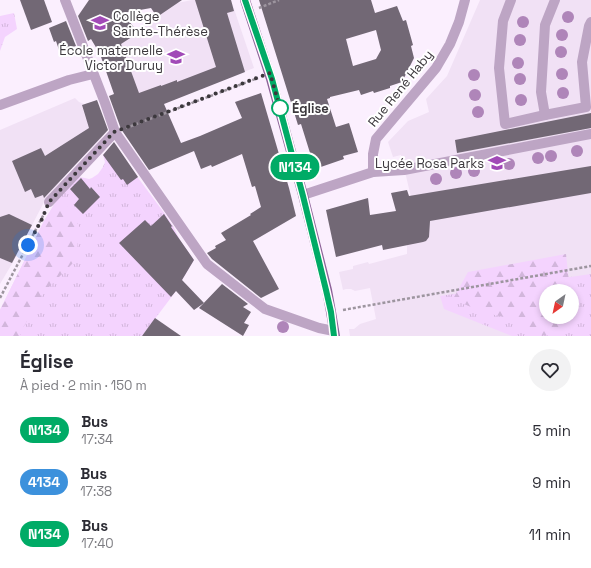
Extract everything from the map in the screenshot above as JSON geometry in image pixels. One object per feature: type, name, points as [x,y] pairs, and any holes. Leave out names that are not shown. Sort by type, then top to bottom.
[{"type":"main road","points":[[245,0],[270,73],[303,196],[331,312],[334,334]]},
{"type":"street","points":[[64,0],[114,132],[207,264],[265,309],[334,334]]},
{"type":"street","name":"Rue René Haby","points":[[373,172],[373,154],[376,138],[436,68],[450,44],[459,22],[465,0]]},
{"type":"street","points":[[511,0],[503,21],[499,68],[505,124],[545,114],[586,107],[582,62],[591,22]]},
{"type":"street","points":[[545,114],[541,92],[545,25],[555,0]]},
{"type":"street","points":[[0,105],[69,80],[93,74]]},
{"type":"street","points":[[49,202],[114,132]]},
{"type":"street","points":[[303,196],[373,172],[404,170],[591,134]]},
{"type":"path","points":[[249,12],[279,0]]},
{"type":"path","points":[[114,132],[270,73]]},
{"type":"path","points":[[0,298],[42,219],[49,202]]},
{"type":"path","points":[[331,312],[591,266]]},
{"type":"shaded area","name":"École maternelle Victor Duruy","points":[[192,0],[231,0],[254,68],[129,117],[123,118],[100,54],[177,3]]},
{"type":"shaded area","name":"Lycée Rosa Parks","points":[[480,0],[591,0],[591,336],[350,336],[349,329],[354,329],[360,324],[376,319],[370,288],[355,291],[351,289],[343,290],[339,272],[353,269],[353,266],[368,262],[369,264],[407,254],[407,227],[415,214],[401,155],[393,157],[388,142],[408,121],[429,112],[426,99],[447,76]]},
{"type":"shaded area","points":[[75,98],[84,104],[82,106],[86,119],[106,132],[70,170],[45,200],[0,284],[0,130]]},
{"type":"green space","points":[[14,13],[17,29],[5,37],[0,51],[0,16]]},
{"type":"green space","points":[[113,146],[165,214],[194,260],[173,295],[142,336],[0,336],[0,310],[44,221],[60,195],[79,177],[89,179],[98,174],[105,162],[103,155]]},
{"type":"green space","points":[[60,195],[79,226],[76,260],[43,293],[20,333],[20,336],[0,336],[0,310],[44,221]]},
{"type":"green space","points":[[566,254],[568,284],[539,284],[539,324],[562,324],[563,336],[528,335],[525,322],[482,312],[453,299],[468,272]]},
{"type":"green space","points":[[591,274],[591,336],[512,336],[444,309],[440,296]]},
{"type":"building","points":[[20,0],[44,0],[52,22],[31,30]]},
{"type":"building","points":[[89,0],[182,0],[157,17],[151,8],[123,13],[138,33],[121,44],[139,93],[177,80],[177,82],[216,67],[195,0],[231,0],[234,11],[227,13],[245,72],[164,104],[181,143],[242,118],[235,102],[261,93],[296,216],[253,241],[279,289],[261,298],[212,259],[207,253],[216,248],[215,246],[226,240],[221,233],[251,215],[250,214],[261,207],[255,186],[252,187],[242,154],[212,167],[211,165],[201,169],[194,151],[149,170],[121,129],[109,96],[114,94],[100,54],[91,39],[88,41],[78,16]]},
{"type":"building","points":[[259,0],[371,0],[375,13],[397,6],[403,21],[406,20],[413,45],[411,46],[414,58],[402,82],[374,93],[373,91],[361,95],[359,90],[327,99],[336,127],[349,123],[358,152],[343,156],[344,159],[315,169],[301,124],[298,125]],"holes":[[[376,30],[381,50],[376,59],[353,66],[346,39]]]},
{"type":"building","points":[[66,21],[76,46],[59,50],[56,41],[54,42],[49,28]]},
{"type":"building","points":[[97,100],[108,130],[44,198],[43,195],[35,198],[31,189],[25,192],[12,161],[41,148],[45,156],[89,128],[82,105]]},
{"type":"building","points":[[591,113],[591,128],[457,153],[455,140]]},
{"type":"building","points":[[114,142],[138,177],[127,185],[123,179],[121,180],[103,155]]},
{"type":"building","points":[[591,166],[591,193],[430,221],[429,237],[426,241],[383,250],[382,245],[336,257],[326,210],[368,198],[370,215],[396,211],[391,193],[407,190],[409,196]]},
{"type":"building","points":[[81,178],[90,189],[91,187],[100,197],[83,214],[74,205],[79,199],[70,189]]},
{"type":"building","points":[[9,214],[32,225],[12,263],[0,258],[0,217]]},
{"type":"building","points":[[164,214],[172,226],[171,227],[194,260],[182,280],[204,303],[194,310],[176,291],[171,297],[119,243],[145,220],[151,226]]},
{"type":"building","points":[[222,284],[248,304],[243,307],[251,312],[244,323],[249,325],[243,336],[199,308]]},
{"type":"building","points":[[155,318],[181,336],[142,336]]},
{"type":"bus line","name":"N134","points":[[245,0],[272,79],[303,196],[331,312],[334,336]]},
{"type":"place","name":"Collège Sainte-Thérèse","points":[[100,23]]},
{"type":"place","name":"École maternelle Victor Duruy","points":[[176,57]]},
{"type":"place","name":"Église","points":[[280,108]]},
{"type":"place","name":"Lycée Rosa Parks","points":[[497,163]]},
{"type":"route","points":[[28,245],[49,202],[114,132],[270,73],[280,108]]}]
